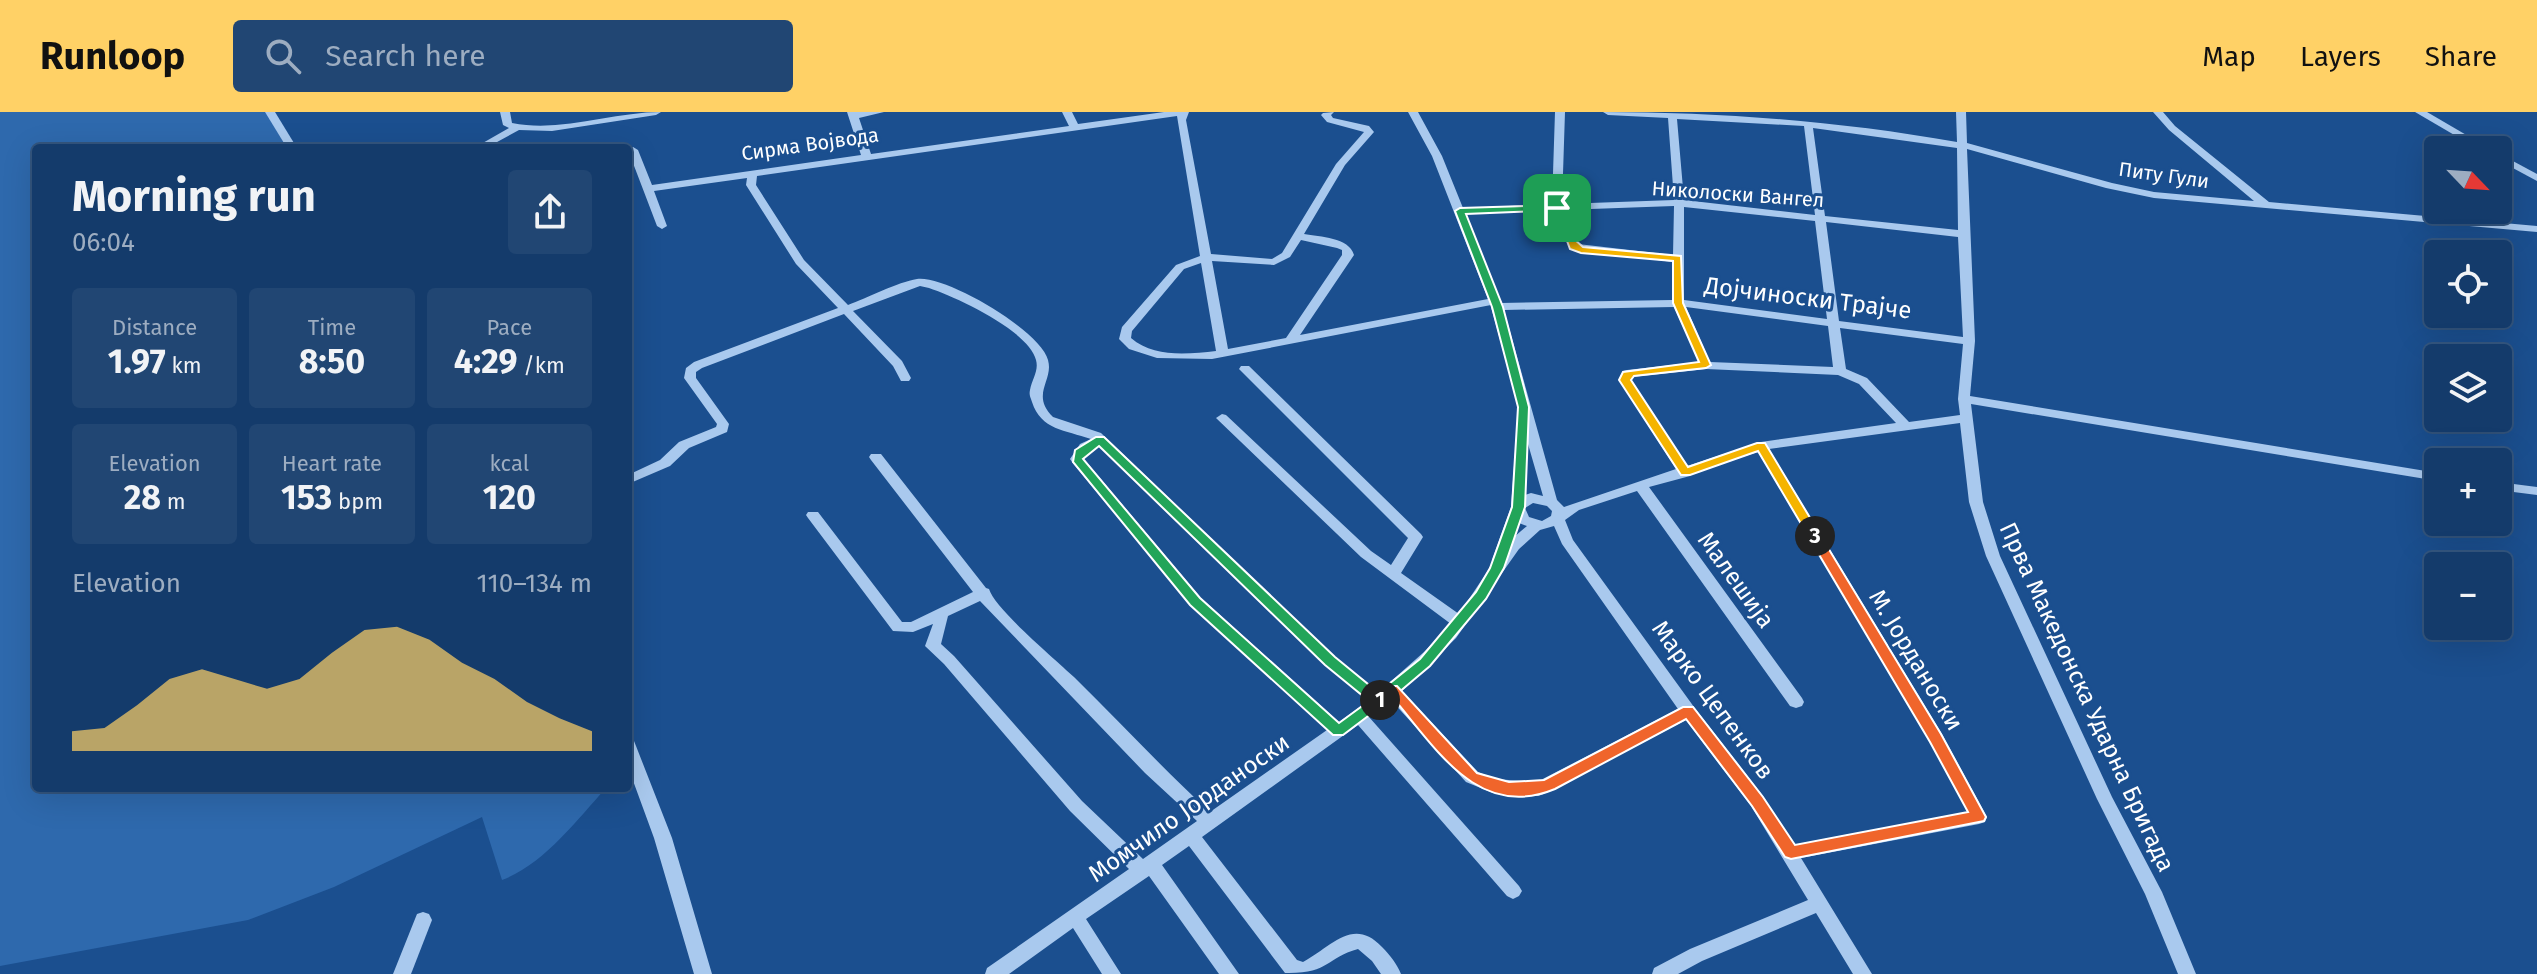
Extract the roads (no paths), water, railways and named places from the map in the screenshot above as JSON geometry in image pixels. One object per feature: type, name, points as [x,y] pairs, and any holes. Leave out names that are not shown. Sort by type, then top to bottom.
[{"type":"street","points":[[270,112],[289,144]]},
{"type":"street","points":[[505,112],[506,123],[516,128],[552,128],[656,112]]},
{"type":"street","name":"Сирма Војвода","points":[[853,114],[879,112]]},
{"type":"street","points":[[1067,112],[1075,128]]},
{"type":"street","points":[[1183,112],[1181,120],[1223,354]]},
{"type":"street","name":"Сирма Војвода","points":[[647,189],[1183,112]]},
{"type":"street","points":[[1206,257],[1274,262],[1286,255],[1341,164],[1369,132],[1366,128],[1330,120],[1326,115],[1329,112]]},
{"type":"street","points":[[1560,112],[1557,208],[1574,247],[1678,259]]},
{"type":"street","name":"Питу Гули","points":[[1610,112],[1791,117],[1808,123],[1963,145],[2135,191],[2537,229]]},
{"type":"street","name":"Прва Македонска Ударна Бригада","points":[[1961,112],[1969,341],[1964,399],[1976,502],[1993,556],[2105,799],[2153,892],[2187,974]]},
{"type":"street","points":[[2158,112],[2172,128],[2266,205]]},
{"type":"street","points":[[2420,112],[2462,136]]},
{"type":"street","points":[[1412,113],[1425,132],[1460,211],[1496,304],[1523,407],[1567,541]]},
{"type":"street","points":[[853,114],[867,158]]},
{"type":"street","points":[[1673,114],[1679,203],[1678,303],[1706,365]]},
{"type":"street","points":[[1808,123],[1840,371]]},
{"type":"street","points":[[486,144],[516,128]]},
{"type":"street","points":[[633,150],[662,226]]},
{"type":"street","points":[[2512,164],[2537,178]]},
{"type":"street","points":[[752,174],[751,185],[800,262],[898,364],[905,378]]},
{"type":"street","name":"Николоски Вангел","points":[[1460,211],[1679,203],[1963,234]]},
{"type":"street","points":[[1290,341],[1348,255],[1347,249],[1341,245],[1298,236]]},
{"type":"street","name":"Дојчиноски Трајче","points":[[1206,257],[1180,267],[1135,318],[1126,330],[1125,339],[1131,346],[1170,357],[1223,354],[1496,304],[1678,303],[1969,341]]},
{"type":"street","points":[[632,478],[665,463],[684,445],[722,429],[723,424],[690,378],[690,371],[698,365],[919,282],[944,288],[1029,338],[1042,356],[1044,371],[1035,393],[1042,414],[1048,420],[1100,440],[1330,661],[1379,701]]},
{"type":"street","points":[[1685,473],[1625,380],[1627,374],[1706,365],[1840,371],[1863,381],[1906,426]]},
{"type":"street","points":[[1245,369],[1416,537],[1393,574]]},
{"type":"street","points":[[1964,399],[2424,475]]},
{"type":"street","points":[[1523,407],[1520,516],[1567,541]]},
{"type":"street","points":[[1222,418],[1366,554],[1460,623]]},
{"type":"street","points":[[1497,568],[1518,507],[1531,498],[1555,508],[1574,507],[1761,446],[1966,418]]},
{"type":"street","points":[[1100,440],[1085,447],[1077,459],[1121,514],[1195,601],[1338,731]]},
{"type":"street","name":"М. Јорданоски","points":[[1761,446],[1936,738],[1979,817],[1791,853]]},
{"type":"street","points":[[876,457],[994,609],[1071,684],[1107,725],[1210,823]]},
{"type":"street","name":"Малешија","points":[[1640,485],[1796,702]]},
{"type":"street","points":[[2512,488],[2537,491]]},
{"type":"street","points":[[1497,568],[1522,536],[1540,525],[1555,508]]},
{"type":"street","points":[[813,515],[898,627],[913,627],[984,593]]},
{"type":"street","name":"Марко Цепенков","points":[[1567,541],[1688,711],[1757,801],[1863,974]]},
{"type":"street","name":"Момчило Јорданоски","points":[[994,974],[1379,701],[1425,663],[1460,623],[1497,568]]},
{"type":"street","points":[[940,613],[942,619],[933,646],[949,660],[1076,806],[1147,868],[1230,974]]},
{"type":"street","points":[[1392,690],[1472,777],[1493,786],[1509,788],[1538,789],[1688,711]]},
{"type":"street","points":[[1359,716],[1513,891]]},
{"type":"street","points":[[632,757],[663,838],[703,974]]},
{"type":"street","points":[[1191,836],[1291,967],[1304,971],[1352,941],[1365,941],[1374,947],[1392,974]]},
{"type":"street","points":[[1661,974],[1696,955],[1819,904]]},
{"type":"street","points":[[1076,918],[1112,974]]},
{"type":"street","points":[[402,974],[423,920]]}]
